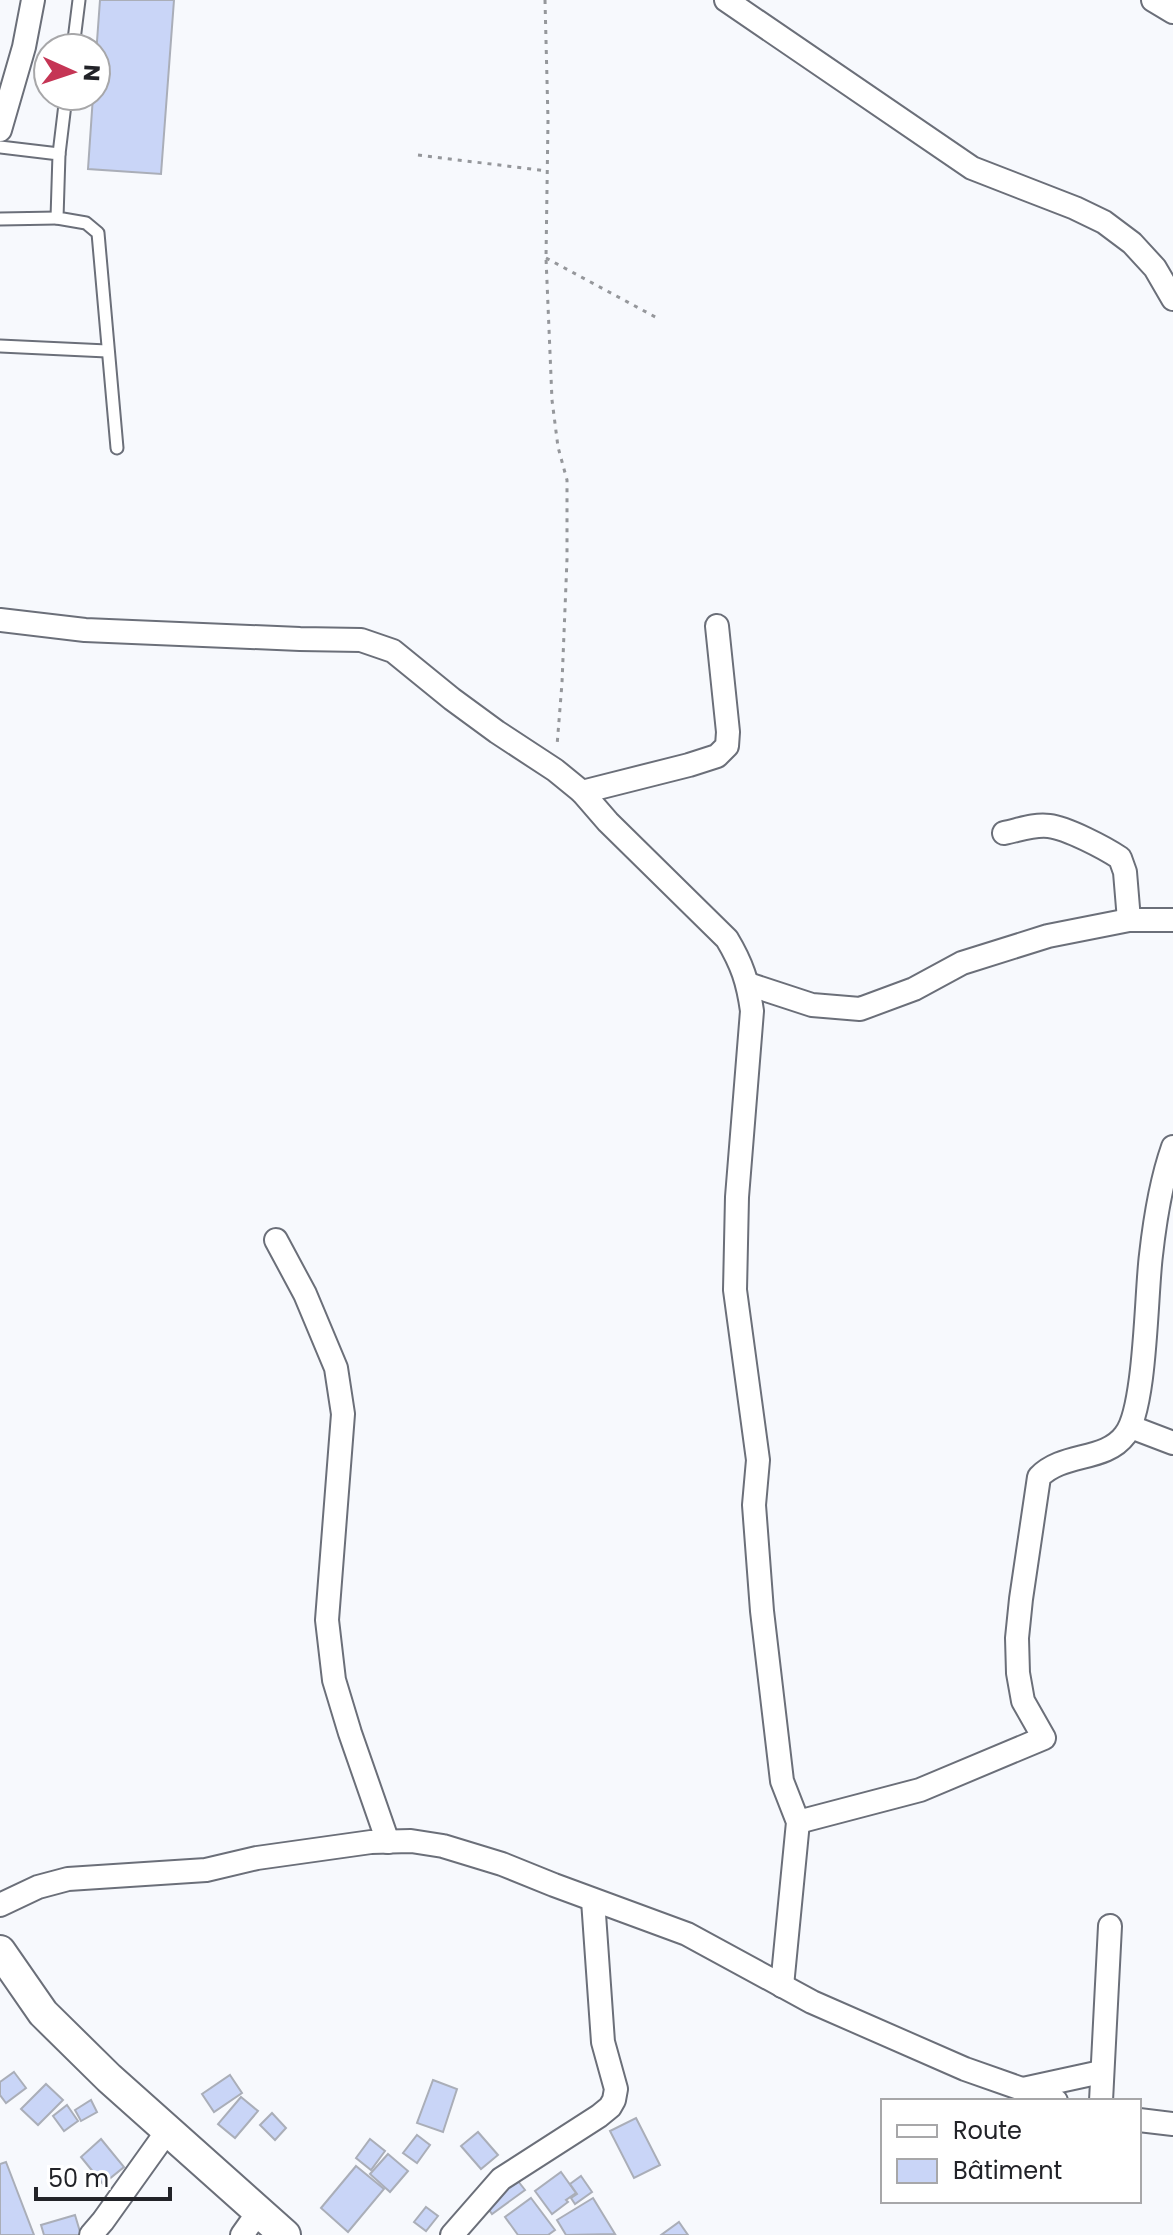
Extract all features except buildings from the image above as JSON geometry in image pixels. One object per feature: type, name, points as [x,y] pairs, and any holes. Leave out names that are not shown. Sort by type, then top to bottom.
[{"type":"street","points":[[0,130],[24,47],[33,0]]},
{"type":"street","points":[[726,0],[972,168],[1104,222],[1132,243],[1155,268],[1173,299]]},
{"type":"street","points":[[1153,0],[1173,12]]},
{"type":"street","points":[[0,620],[85,630],[361,640],[393,651],[452,699],[582,792],[608,822],[727,939],[741,962],[752,1011],[737,1197],[735,1290],[758,1460],[754,1505],[762,1611],[782,1781],[798,1822],[782,1986]]},
{"type":"street","points":[[582,792],[689,765],[724,751],[728,732],[717,626]]},
{"type":"street","points":[[1004,833],[1049,826],[1067,831],[1120,858],[1125,872],[1129,920]]},
{"type":"street","points":[[748,984],[812,1005],[860,1009],[914,989],[962,963],[1048,936],[1129,920],[1173,920]]},
{"type":"street","points":[[798,1822],[920,1790],[1044,1738],[1023,1701],[1017,1650],[1021,1599],[1039,1477],[1050,1466],[1117,1444],[1131,1427],[1141,1367],[1151,1254],[1173,1147]]},
{"type":"street","points":[[276,1240],[305,1294],[336,1368],[343,1414],[327,1620],[334,1680],[388,1842]]},
{"type":"street","points":[[1131,1427],[1173,1443]]},
{"type":"street","points":[[0,1905],[38,1887],[68,1879],[206,1870],[257,1858],[371,1842],[411,1841],[443,1846],[502,1864],[687,1934],[812,2002],[965,2069],[1048,2099]]},
{"type":"street","points":[[452,2235],[501,2179],[599,2116],[614,2100],[616,2089],[603,2042],[593,1900]]},
{"type":"street","points":[[1101,2099],[1110,1926]]},
{"type":"street","points":[[0,1951],[43,2013],[168,2130],[250,2223],[285,2235]]},
{"type":"street","points":[[1023,2089],[1101,2072]]},
{"type":"street","points":[[1141,2120],[1173,2124]]},
{"type":"street","points":[[91,2235],[168,2130]]},
{"type":"lane","points":[[75,32],[79,0]]},
{"type":"lane","points":[[57,218],[64,112]]},
{"type":"lane","points":[[0,147],[59,154]]},
{"type":"lane","points":[[0,219],[57,218],[86,223],[98,233],[117,448]]},
{"type":"lane","points":[[0,346],[107,351]]},
{"type":"path","points":[[545,0],[548,120],[546,258],[552,400],[558,447],[567,480],[562,683],[555,770]]},
{"type":"path","points":[[418,155],[547,171]]},
{"type":"path","points":[[546,258],[659,319]]}]
